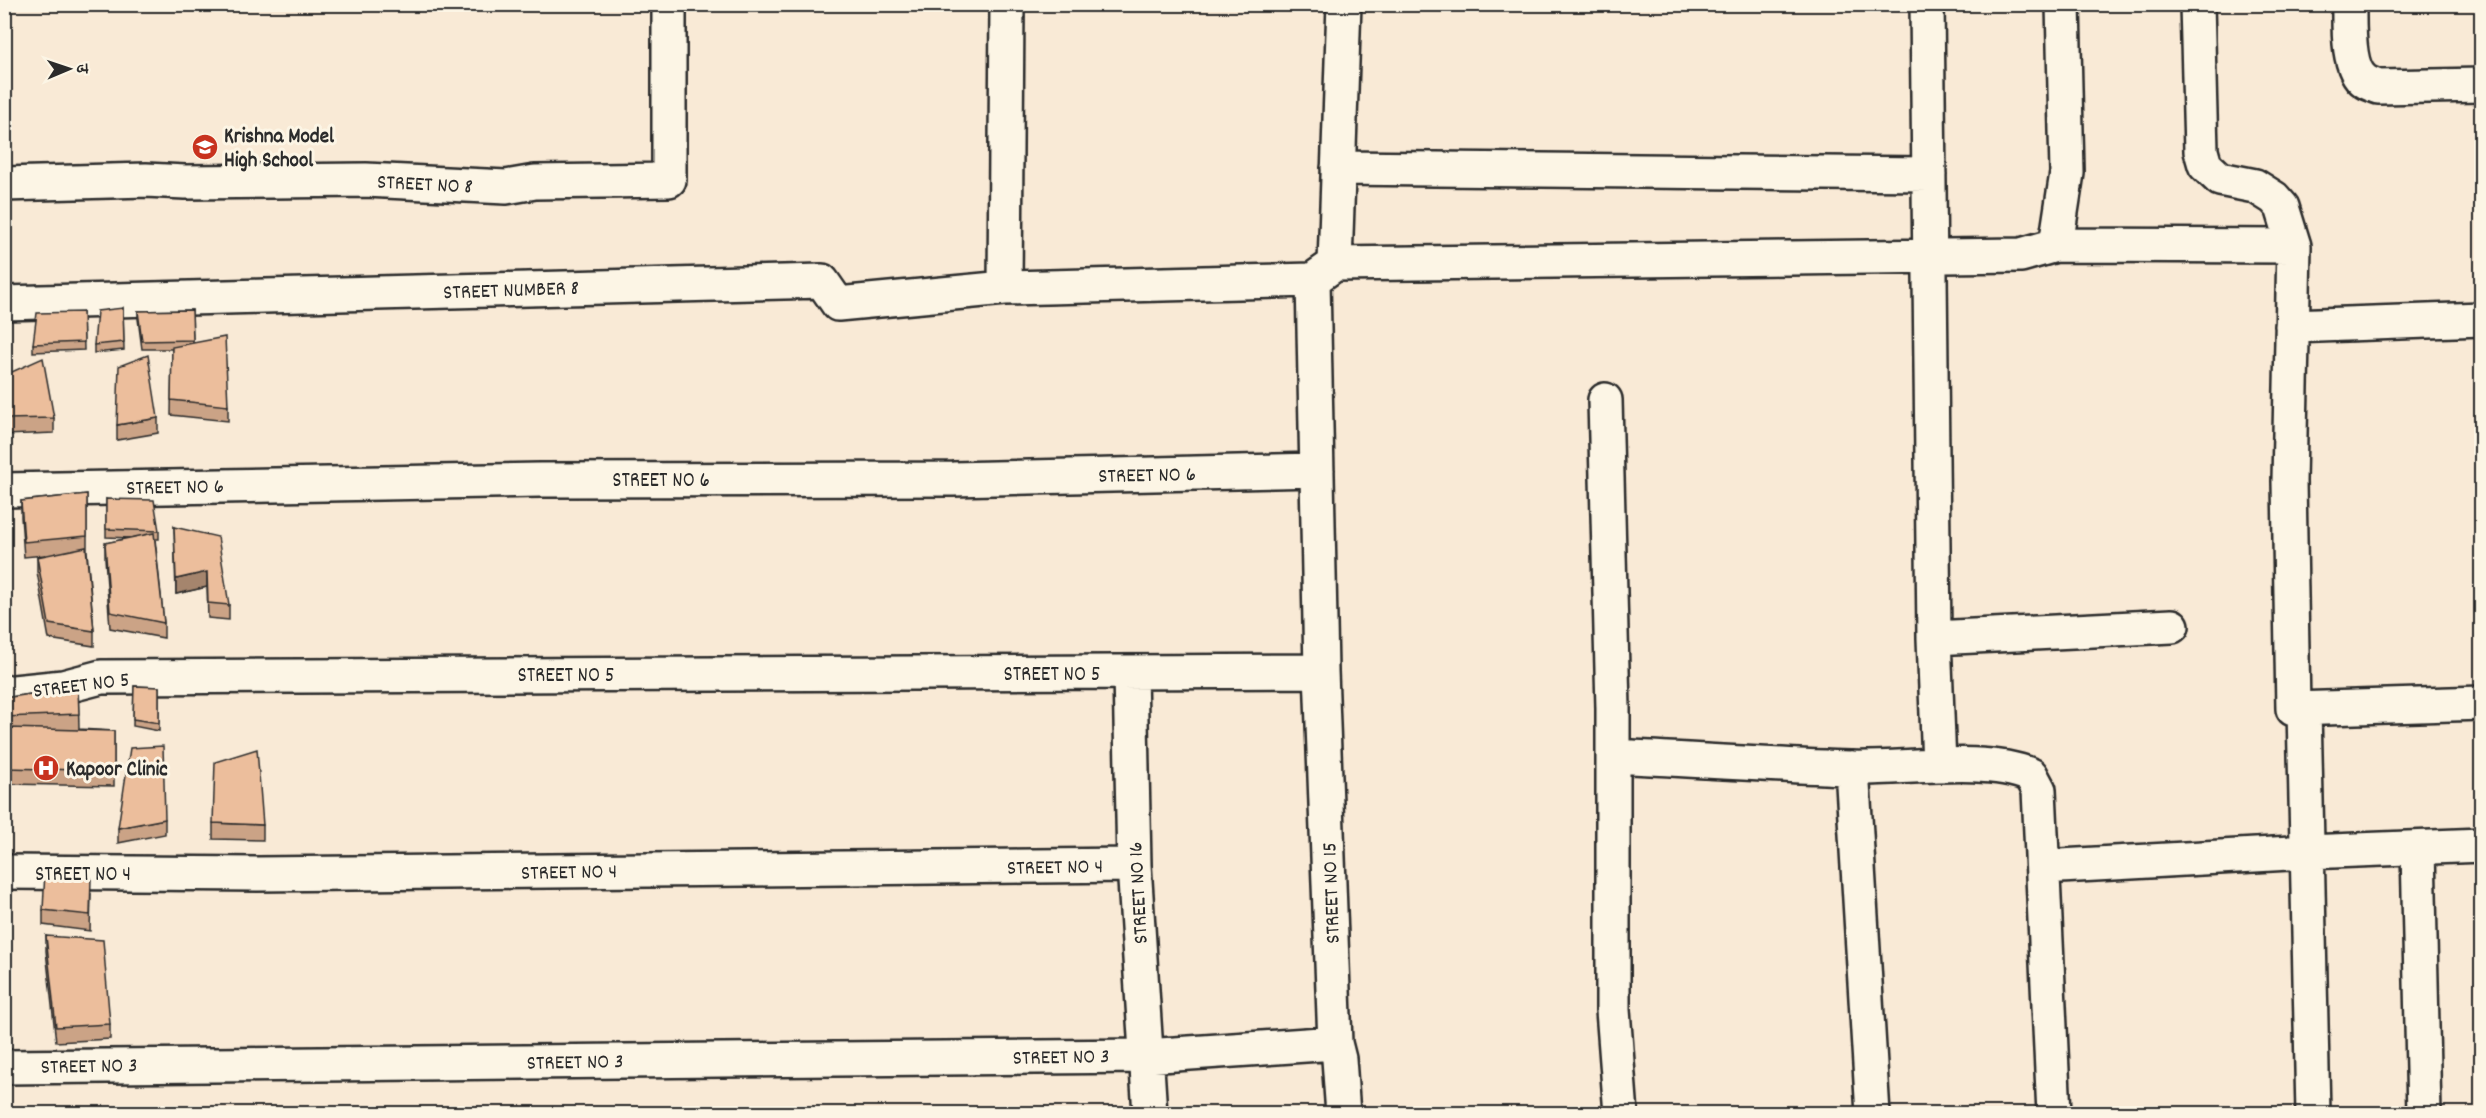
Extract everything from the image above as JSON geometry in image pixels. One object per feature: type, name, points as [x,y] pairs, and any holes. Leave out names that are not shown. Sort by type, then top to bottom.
[{"type":"street","name":"STREET NO 8","points":[[4,184],[146,180],[185,182],[366,180],[506,187],[535,182],[669,180],[669,4]]},
{"type":"street","points":[[1007,4],[1005,288],[1324,272],[2021,255],[2056,245],[2294,246]]},
{"type":"street","name":"STREET NO 15","points":[[1343,1113],[1339,1059],[1335,1044],[1321,671],[1317,470],[1324,272],[1338,168],[1344,4]]},
{"type":"street","points":[[1927,4],[1934,638],[1939,765]]},
{"type":"street","points":[[2056,245],[2067,173],[2063,4]]},
{"type":"street","points":[[2197,4],[2201,152],[2205,165],[2220,179],[2255,186],[2274,198],[2282,207],[2294,246],[2289,481],[2294,709],[2481,703]]},
{"type":"street","points":[[2349,4],[2352,56],[2356,71],[2365,81],[2378,87],[2481,85]]},
{"type":"street","points":[[1338,168],[1929,174]]},
{"type":"street","name":"STREET NUMBER 8","points":[[4,303],[822,281],[838,304],[1005,288]]},
{"type":"street","points":[[2292,326],[2481,319]]},
{"type":"street","points":[[1605,400],[1613,756],[1613,1010],[1621,1113]]},
{"type":"street","name":"STREET NO 6","points":[[4,490],[540,480],[953,479],[1317,470]]},
{"type":"street","points":[[1934,638],[2172,626]]},
{"type":"street","name":"STREET NO 5","points":[[4,693],[63,687],[101,677],[1321,671]]},
{"type":"street","name":"STREET NO 16","points":[[1130,673],[1134,865],[1150,1113]]},
{"type":"street","points":[[2304,709],[2313,1113]]},
{"type":"street","points":[[1613,756],[1852,768],[1939,765],[2013,768],[2031,775],[2039,790],[2054,1113]]},
{"type":"street","points":[[1852,768],[1873,1113]]},
{"type":"street","points":[[2043,867],[2481,845]]},
{"type":"street","points":[[2418,849],[2424,1113]]},
{"type":"street","name":"STREET NO 4","points":[[4,872],[270,873],[1134,865]]},
{"type":"street","name":"STREET NO 3","points":[[4,1067],[1146,1056],[1335,1044]]},
{"type":"building","points":[[123,308],[124,342],[94,345],[97,311]]},
{"type":"building","points":[[192,310],[193,340],[142,341],[138,311]]},
{"type":"building","points":[[83,312],[84,342],[33,344],[37,313]]},
{"type":"building","points":[[225,337],[228,406],[171,400],[172,347]]},
{"type":"building","points":[[148,355],[158,418],[117,425],[119,366]]},
{"type":"building","points":[[43,358],[54,418],[5,419],[5,375]]},
{"type":"building","points":[[87,494],[87,536],[24,542],[21,501]]},
{"type":"building","points":[[106,499],[154,500],[159,531],[106,529]]},
{"type":"building","points":[[174,527],[218,537],[229,605],[208,603],[207,572],[176,579]]},
{"type":"building","points":[[154,533],[164,623],[110,612],[105,543]]},
{"type":"building","points":[[86,547],[94,631],[49,624],[37,557]]},
{"type":"building","points":[[134,686],[159,687],[159,723],[133,719]]},
{"type":"building","points":[[78,687],[79,714],[4,717],[4,698]]},
{"type":"building","points":[[9,728],[114,731],[114,771],[8,768]]},
{"type":"building","points":[[163,746],[165,819],[118,828],[130,748]]},
{"type":"building","points":[[257,749],[263,825],[213,823],[215,762]]},
{"type":"building","points":[[45,871],[91,878],[90,915],[43,910]]},
{"type":"building","points":[[46,936],[103,940],[110,1024],[56,1027]]},
{"type":"place","name":"Krishna Model High School","points":[[205,147]]},
{"type":"place","name":"Kapoor Clinic","points":[[46,768]]}]
